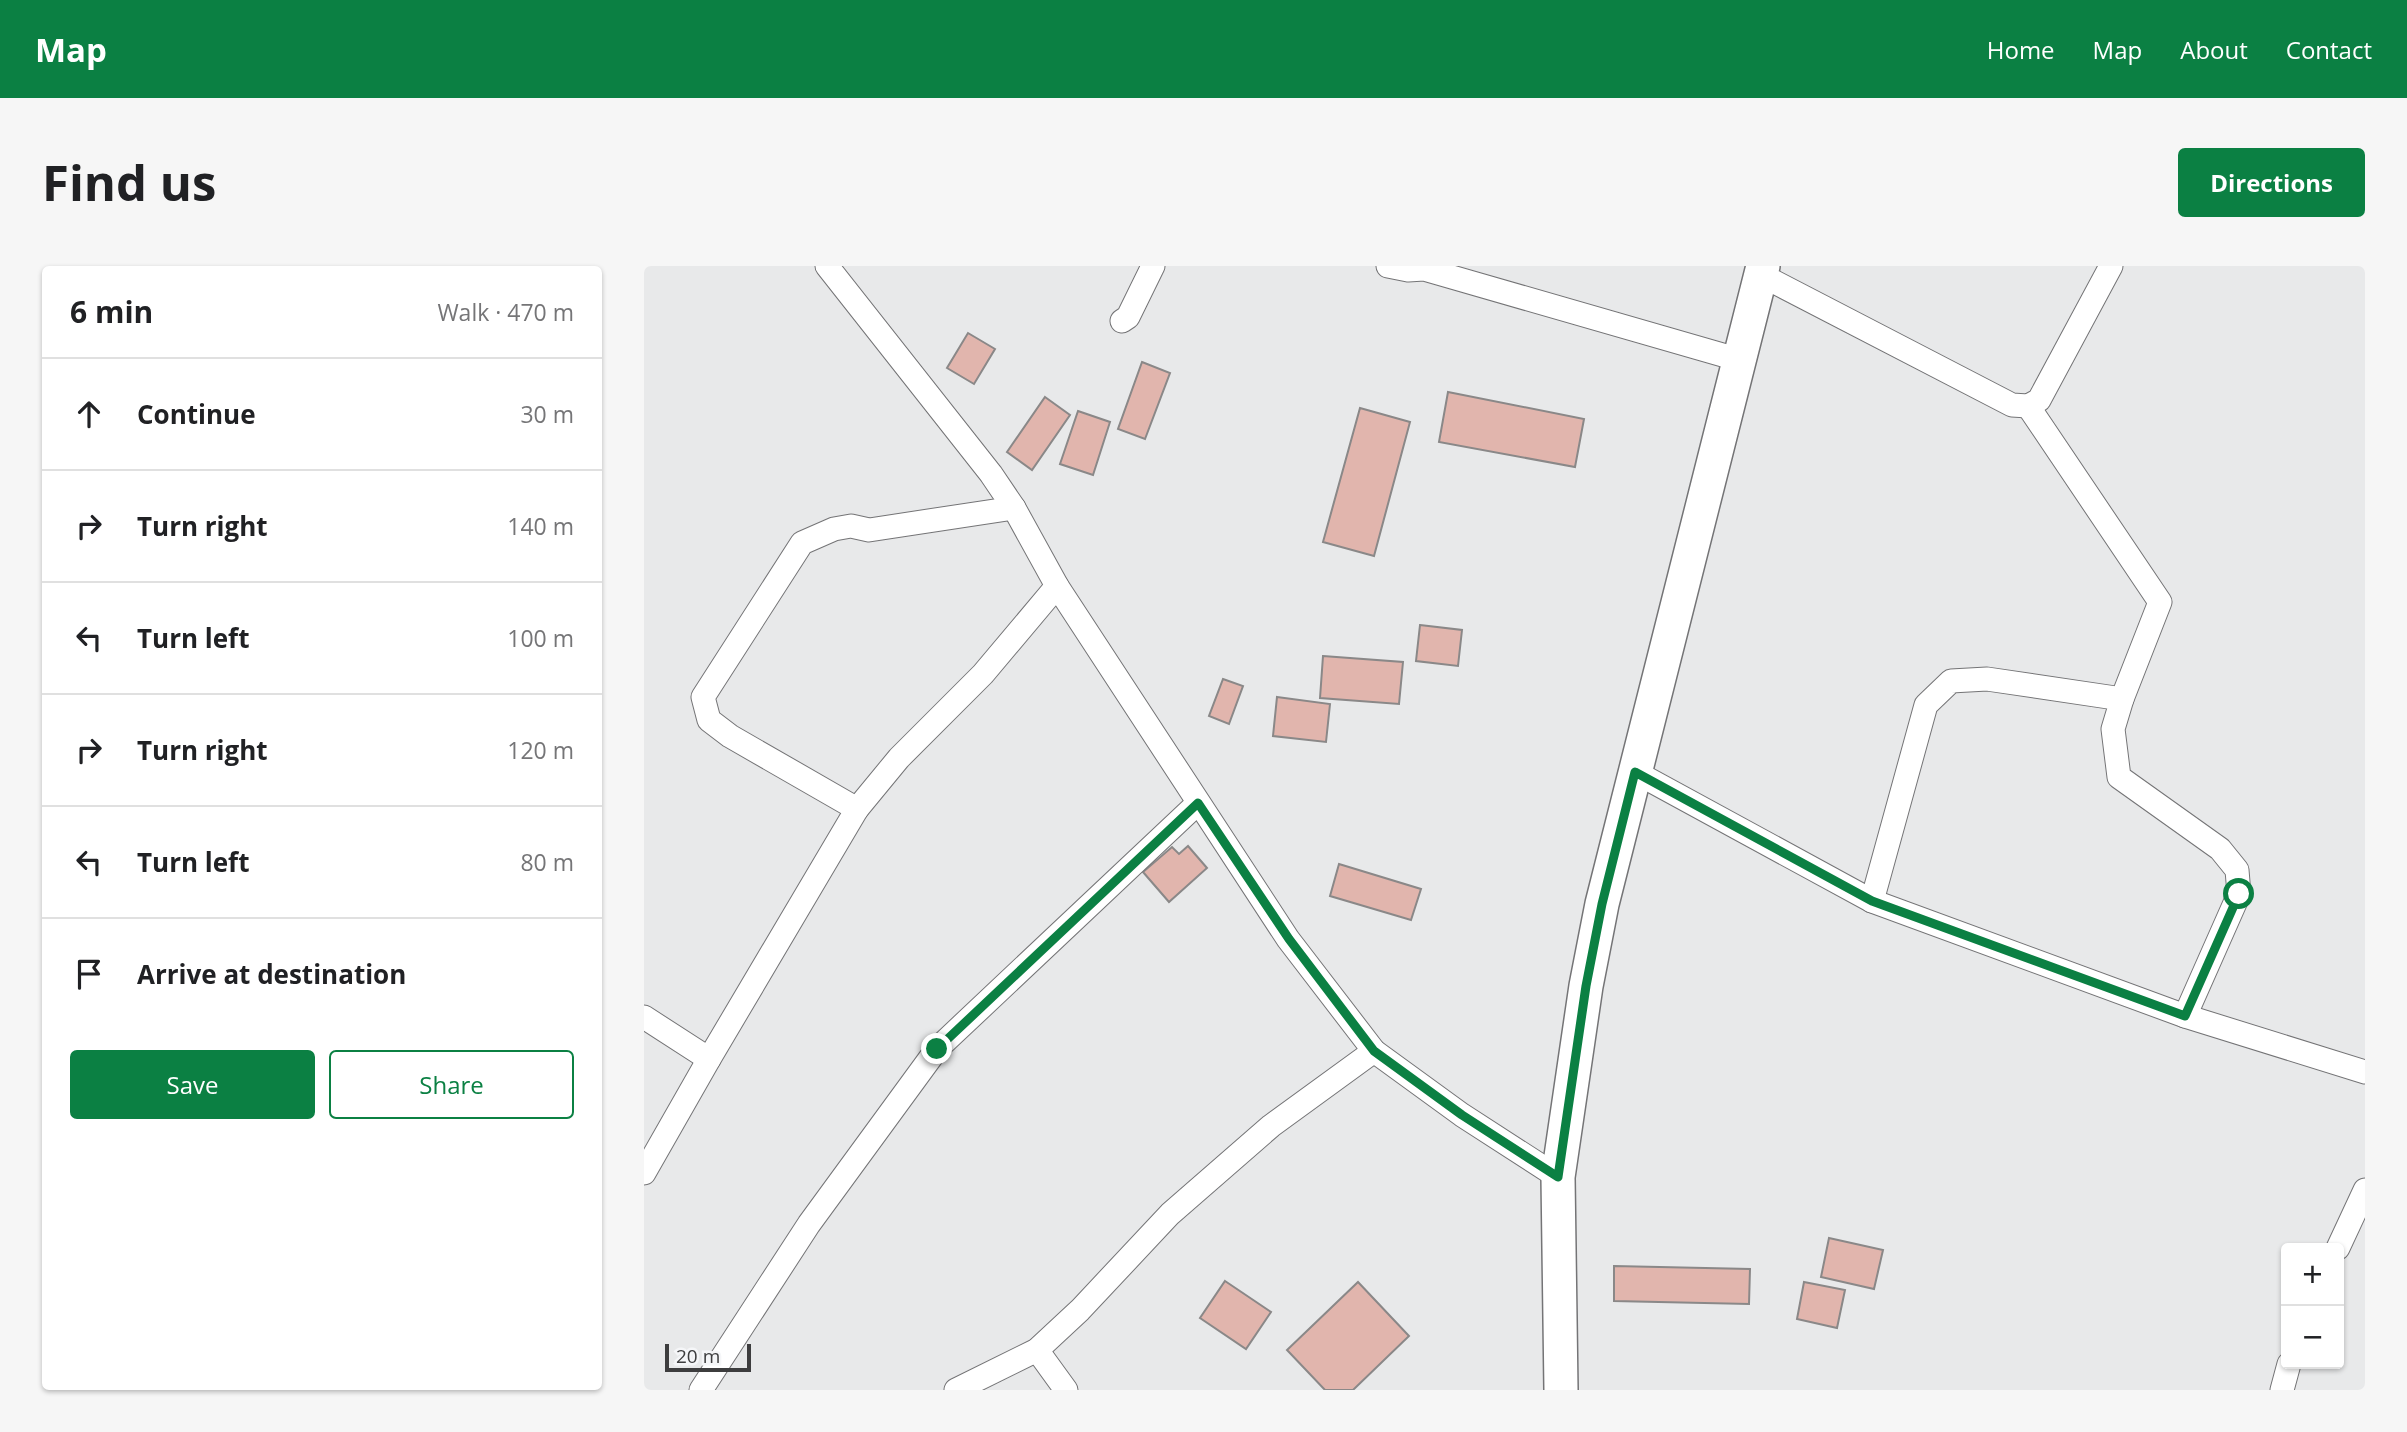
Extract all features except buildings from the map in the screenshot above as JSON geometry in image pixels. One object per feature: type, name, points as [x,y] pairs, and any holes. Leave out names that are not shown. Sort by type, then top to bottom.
[{"type":"main road","points":[[1561,1390],[1558,1177],[1586,986],[1599,918],[1762,270]]},
{"type":"street","points":[[827,266],[991,474],[1014,508],[1057,586],[1198,803],[1289,939],[1374,1051],[1462,1115],[1558,1177]]},
{"type":"street","points":[[1122,321],[1128,317],[1153,266]]},
{"type":"street","points":[[1388,266],[1408,270],[1425,267],[1740,360]]},
{"type":"street","points":[[1762,270],[2012,405],[2028,406],[2039,400],[2110,266]]},
{"type":"street","points":[[2028,406],[2160,602],[2113,729],[2119,777],[2220,849],[2237,870],[2239,894],[2185,1016]]},
{"type":"street","points":[[857,809],[730,736],[709,720],[703,696],[802,543],[834,529],[851,526],[869,530],[1014,508]]},
{"type":"street","points":[[644,1174],[857,809],[899,758],[983,674],[1057,586]]},
{"type":"street","points":[[1872,901],[1926,705],[1951,681],[1987,680],[2122,699]]},
{"type":"street","points":[[1635,772],[1872,901],[2185,1016],[2365,1072]]},
{"type":"street","points":[[701,1390],[809,1224],[937,1049],[1198,803]]},
{"type":"street","points":[[644,1017],[709,1059]]},
{"type":"street","points":[[956,1390],[1037,1350],[1080,1310],[1170,1214],[1271,1126],[1374,1051]]},
{"type":"street","points":[[2340,1243],[2365,1190]]},
{"type":"street","points":[[1037,1350],[1066,1390]]},
{"type":"street","points":[[2282,1390],[2288,1369]]},
{"type":"route","points":[[937,1049],[1198,803],[1289,939],[1374,1051],[1462,1115],[1558,1177],[1586,986],[1602,904],[1635,772],[1872,901],[2185,1016],[2239,894]]}]
